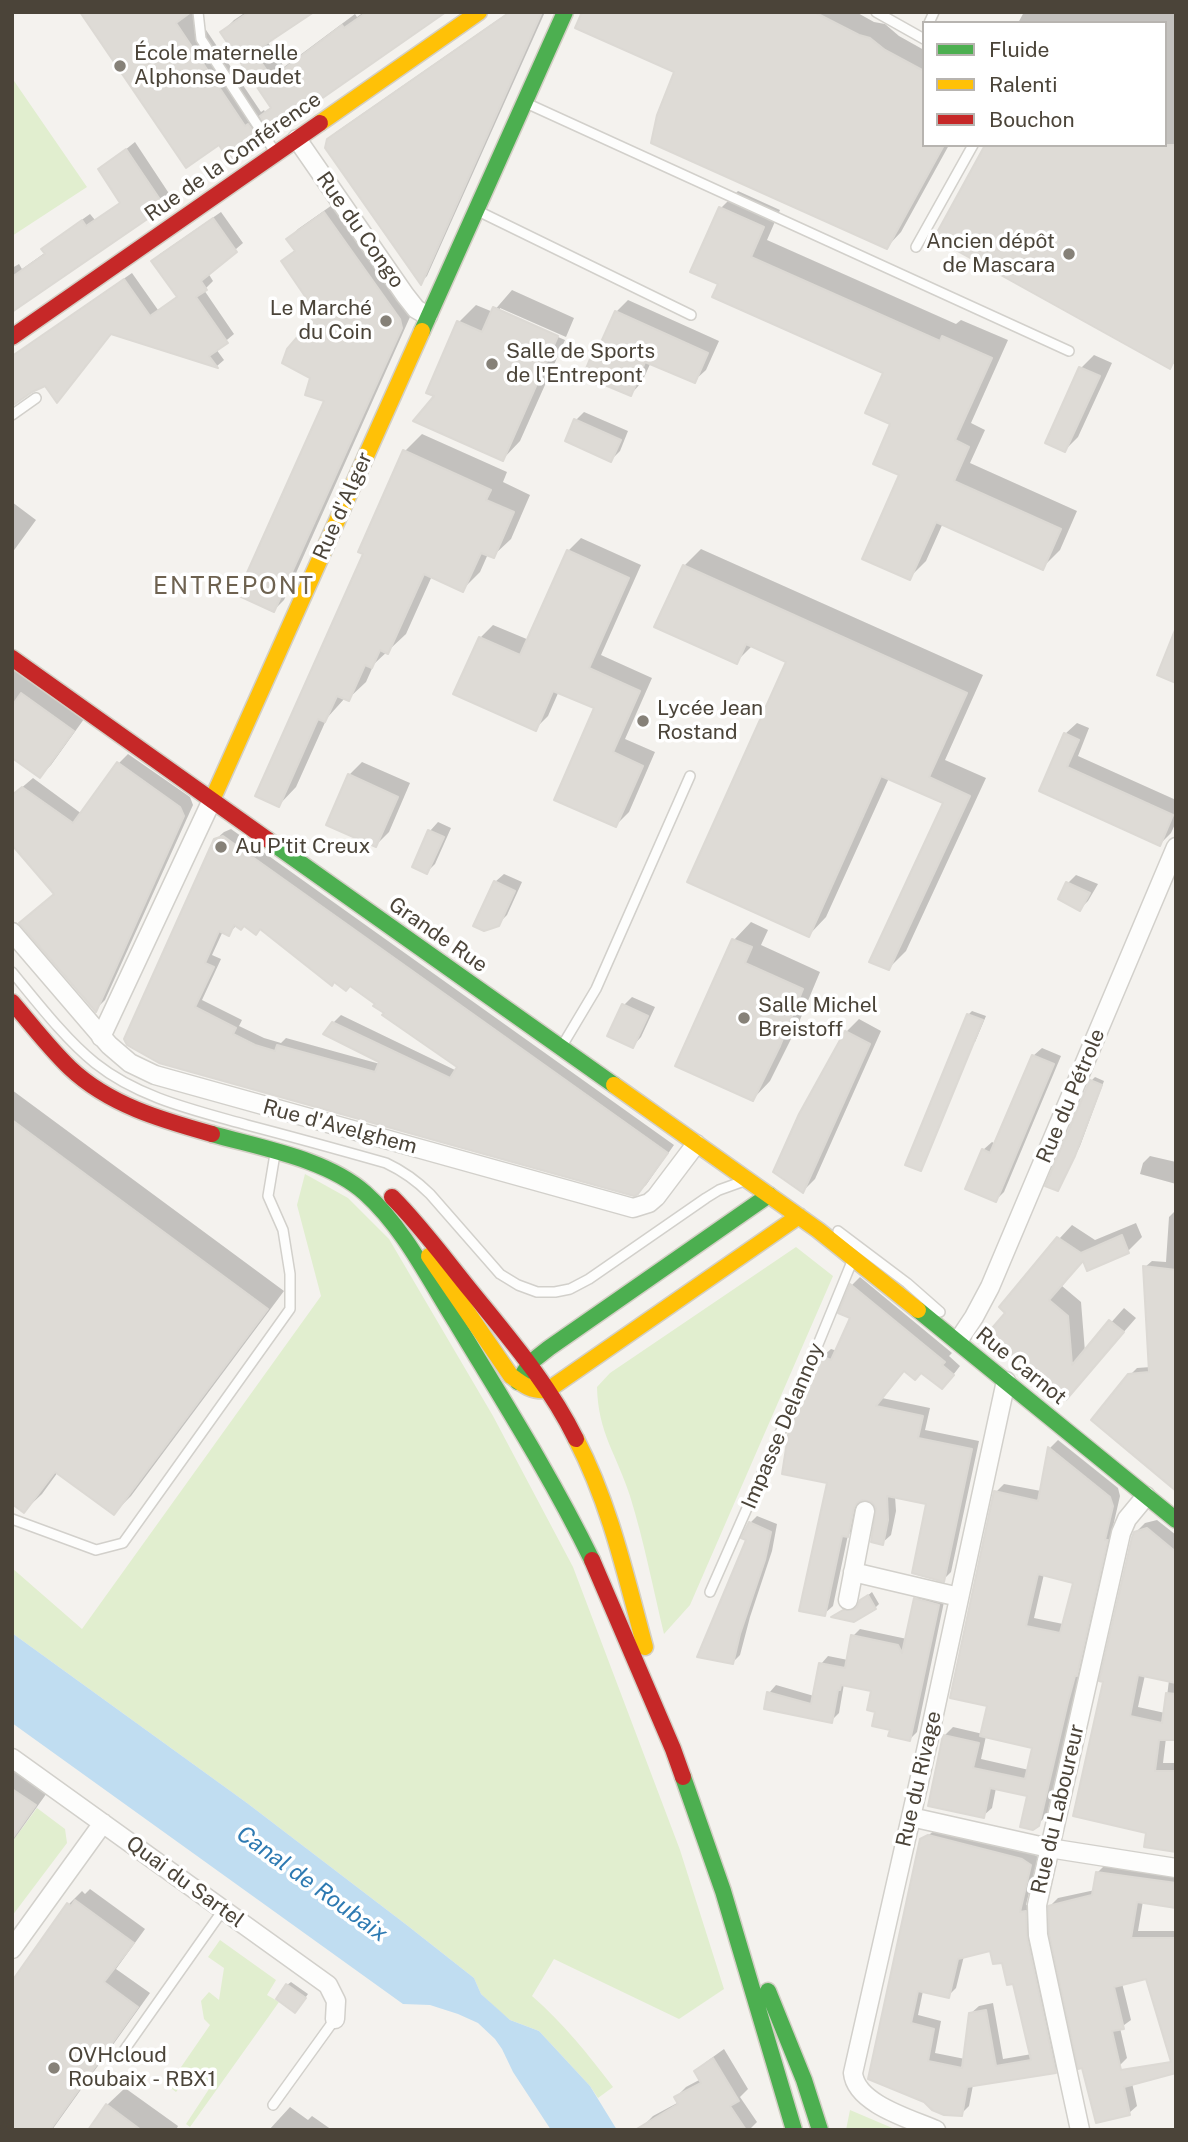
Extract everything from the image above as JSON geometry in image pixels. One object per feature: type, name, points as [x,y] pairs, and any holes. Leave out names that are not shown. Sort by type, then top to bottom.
[{"type":"main road","name":"Rue de la Conférence","points":[[12,337],[478,12]]},
{"type":"main road","name":"Rue d'Alger","points":[[212,800],[565,12]]},
{"type":"main road","name":"Grande Rue","points":[[12,658],[696,1144],[769,1195],[801,1212],[838,1246]]},
{"type":"main road","points":[[12,1002],[70,1068],[113,1099],[162,1120],[348,1170],[367,1178],[387,1192],[422,1230],[530,1363],[568,1422],[597,1485],[626,1577],[673,1749]]},
{"type":"main road","points":[[282,1154],[342,1177],[370,1193],[398,1216],[428,1255],[501,1363],[518,1382],[539,1391],[548,1390],[801,1212]]},
{"type":"main road","points":[[342,1177],[365,1193],[400,1232],[513,1416],[582,1537],[673,1749],[723,1891],[794,2130]]},
{"type":"main road","points":[[513,1416],[518,1382],[530,1363],[769,1195]]},
{"type":"main road","name":"Rue Carnot","points":[[838,1246],[959,1334],[1006,1381],[1176,1520]]},
{"type":"main road","points":[[723,1891],[777,2012],[820,2130]]},
{"type":"street","name":"Rue du Congo","points":[[297,139],[404,295],[416,309],[428,316]]},
{"type":"street","name":"Rue d'Alger","points":[[101,1037],[212,800]]},
{"type":"street","name":"Rue du Pétrole","points":[[959,1334],[990,1287],[1176,847]]},
{"type":"street","name":"Rue d'Avelghem","points":[[12,932],[101,1037],[123,1059],[155,1075],[626,1207],[641,1206],[656,1197],[696,1144]]},
{"type":"street","name":"Rue du Rivage","points":[[936,2130],[868,2098],[857,2086],[852,2073],[1006,1381]]},
{"type":"street","name":"Rue du Laboureur","points":[[1080,2130],[1036,1919],[1037,1905],[1121,1533],[1127,1519],[1146,1496]]},
{"type":"street","points":[[848,1600],[864,1511]]},
{"type":"street","points":[[853,1572],[959,1597]]},
{"type":"street","name":"Quai du Sartel","points":[[12,1758],[328,1985],[336,2001],[335,2019]]},
{"type":"street","points":[[911,1817],[1049,1848],[1176,1868]]},
{"type":"street","points":[[12,1950],[103,1823]]},
{"type":"lane","points":[[198,12],[201,39],[276,153]]},
{"type":"lane","points":[[876,12],[922,35]]},
{"type":"lane","points":[[525,102],[1069,351]]},
{"type":"lane","points":[[916,247],[972,147]]},
{"type":"lane","points":[[476,210],[691,315]]},
{"type":"lane","points":[[12,415],[36,398]]},
{"type":"lane","points":[[561,1047],[596,989],[690,776]]},
{"type":"lane","points":[[12,972],[79,1048],[94,1063],[116,1077],[136,1089],[179,1105],[397,1168],[430,1194],[500,1274],[528,1289],[555,1292],[580,1284],[706,1198],[719,1190],[748,1180],[772,1189],[801,1212]]},
{"type":"lane","points":[[12,1519],[96,1550],[123,1543],[290,1310],[290,1275],[283,1230],[268,1196],[282,1154]]},
{"type":"lane","points":[[832,1227],[907,1283],[948,1319]]},
{"type":"lane","name":"Impasse Delannoy","points":[[710,1592],[803,1381],[853,1258]]},
{"type":"lane","points":[[118,2059],[223,1910]]},
{"type":"lane","points":[[272,2105],[335,2019]]},
{"type":"green space","points":[[12,78],[87,187],[12,236]]},
{"type":"green space","points":[[305,1174],[348,1198],[389,1239],[493,1416],[573,1567],[680,1850],[724,1989],[679,2019],[554,1959],[532,1996],[575,2039],[613,2087],[598,2098],[539,2031],[510,2020],[481,1994],[474,1978],[247,1803],[12,1633],[12,1568],[82,1629],[321,1296],[297,1205]]},
{"type":"green space","points":[[796,1247],[833,1276],[690,1605],[664,1634],[635,1513],[601,1418],[597,1387],[610,1373]]},
{"type":"green space","points":[[37,1808],[65,1829],[67,1843],[12,1916],[12,1842]]},
{"type":"green space","points":[[220,1940],[276,1980],[267,1995],[279,2002],[190,2127],[186,2124],[209,2089],[190,2074],[176,2092],[168,2086],[210,2025],[204,2019],[201,2001],[209,1992],[219,2000],[224,1968],[208,1957]]},
{"type":"green space","points":[[850,2110],[897,2130],[846,2130]]},
{"type":"water","name":"Canal de Roubaix","points":[[12,1633],[247,1803],[408,1926],[474,1978],[481,1994],[510,2020],[539,2031],[590,2086],[617,2130],[551,2130],[513,2072],[502,2049],[478,2023],[430,2005],[403,2004],[12,1723]]},
{"type":"building","points":[[80,12],[191,12],[176,23],[245,126],[248,124],[260,141],[230,162],[219,145],[186,168]]},
{"type":"building","points":[[249,12],[314,12],[254,52],[272,78],[342,25],[344,28],[367,12],[446,12],[271,134],[260,116],[271,108],[220,32]]},
{"type":"building","points":[[510,12],[542,12],[421,285],[325,148],[327,139]]},
{"type":"building","points":[[582,12],[814,12],[870,38],[885,50],[922,70],[922,147],[943,147],[887,249],[651,143],[657,115],[674,72],[575,28]]},
{"type":"building","name":"Ancien dépôt de Mascara","points":[[1176,145],[1176,356],[1170,369],[934,238],[984,147]]},
{"type":"building","points":[[126,149],[165,207],[12,312],[12,277],[45,254],[41,249],[82,220],[86,226],[120,203],[98,169]]},
{"type":"building","points":[[719,207],[764,227],[751,257],[940,341],[942,336],[992,358],[955,440],[969,447],[954,481],[1061,529],[1043,570],[936,522],[910,580],[862,559],[899,475],[873,464],[890,424],[865,413],[883,373],[712,297],[718,284],[690,272]]},
{"type":"building","points":[[324,212],[400,319],[402,328],[274,612],[237,595],[324,401],[305,395],[310,378],[282,363],[287,349],[317,314],[281,261],[295,251],[286,239]]},
{"type":"building","points":[[213,218],[237,252],[201,281],[207,290],[196,297],[228,343],[209,356],[218,368],[111,334],[57,403],[45,386],[12,406],[12,356],[124,279],[150,316],[177,297],[151,261]]},
{"type":"building","name":"Salle de Sports de l'Entrepont","points":[[493,307],[558,336],[503,461],[413,421],[434,396],[426,393],[457,321],[482,332]]},
{"type":"building","points":[[615,311],[708,353],[695,383],[645,362],[631,396],[583,376]]},
{"type":"building","points":[[1079,367],[1100,376],[1065,452],[1045,443]]},
{"type":"building","points":[[574,419],[621,440],[611,462],[565,441]]},
{"type":"building","points":[[403,450],[491,490],[486,500],[514,512],[494,558],[481,553],[463,592],[424,574],[388,654],[380,650],[372,668],[365,665],[349,701],[337,696],[325,722],[318,719],[279,807],[255,796],[363,554],[358,552]]},
{"type":"building","points":[[567,550],[629,578],[589,668],[640,691],[613,752],[643,766],[616,827],[554,800],[594,708],[553,691],[536,731],[453,694],[479,637],[520,655]]},
{"type":"building","points":[[683,565],[967,693],[929,777],[970,796],[889,970],[869,962],[943,803],[881,776],[809,937],[687,882],[786,662],[746,644],[737,664],[654,627]]},
{"type":"building","points":[[1176,631],[1176,683],[1157,675]]},
{"type":"building","points":[[21,693],[74,731],[40,778],[12,758],[12,706]]},
{"type":"building","points":[[1064,733],[1079,740],[1067,767],[1173,815],[1160,846],[1039,791]]},
{"type":"building","points":[[117,762],[180,807],[184,816],[96,1012],[19,923],[54,894],[12,845],[12,795],[22,787],[73,823]]},
{"type":"building","points":[[348,774],[398,797],[376,847],[326,825]]},
{"type":"building","points":[[428,830],[444,837],[427,874],[412,867]]},
{"type":"building","points":[[223,836],[668,1153],[638,1194],[634,1196],[159,1063],[127,1045],[124,1039],[214,839]],"holes":[[[234,925],[241,930],[244,926],[256,935],[260,929],[332,986],[334,982],[346,991],[350,986],[375,1004],[373,1006],[384,1013],[382,1015],[457,1067],[450,1078],[332,1022],[323,1034],[379,1062],[375,1072],[277,1045],[275,1051],[233,1034],[236,1028],[195,1007],[214,967],[205,963],[219,931],[229,936]]]},
{"type":"building","points":[[494,881],[515,891],[499,926],[484,931],[473,926]]},
{"type":"building","points":[[1066,882],[1090,893],[1080,911],[1058,899]]},
{"type":"building","name":"Salle Michel Breistoff","points":[[732,939],[752,947],[745,963],[803,989],[780,1046],[753,1101],[675,1066]]},
{"type":"building","points":[[622,1004],[648,1016],[633,1048],[607,1036]]},
{"type":"building","points":[[967,1014],[983,1020],[921,1171],[905,1165]]},
{"type":"building","points":[[845,1031],[870,1044],[803,1193],[773,1172],[799,1114]]},
{"type":"building","points":[[1032,1055],[1054,1064],[996,1202],[965,1189],[982,1149],[990,1153]]},
{"type":"building","points":[[1090,1080],[1102,1085],[1075,1156],[1058,1191],[1045,1186]]},
{"type":"building","points":[[12,1120],[268,1309],[114,1515],[55,1472],[24,1513],[12,1504]]},
{"type":"building","points":[[1122,1235],[1129,1253],[1087,1271],[1083,1261],[1049,1300],[1068,1316],[1072,1365],[1109,1320],[1124,1332],[1066,1400],[987,1334],[1005,1313],[999,1307],[1057,1237],[1081,1253]]},
{"type":"building","points":[[1143,1266],[1176,1270],[1176,1491],[1091,1420],[1128,1374],[1149,1372]]},
{"type":"building","points":[[850,1284],[945,1362],[942,1365],[954,1375],[942,1389],[921,1373],[915,1380],[904,1371],[876,1406],[923,1416],[918,1438],[972,1449],[944,1582],[912,1573],[926,1504],[887,1496],[888,1520],[883,1545],[871,1542],[876,1508],[872,1502],[862,1500],[854,1508],[848,1537],[842,1536],[825,1616],[799,1611],[827,1483],[782,1474],[789,1429],[821,1356],[831,1360],[850,1318],[838,1313]]},
{"type":"building","points":[[1048,1447],[1110,1497],[1113,1506],[1105,1540],[1108,1540],[1077,1676],[1068,1702],[1039,1826],[1033,1830],[1020,1827],[1027,1796],[990,1788],[984,1818],[928,1806],[943,1735],[979,1743],[973,1768],[1025,1779],[1032,1748],[980,1736],[987,1706],[950,1698],[994,1491],[1038,1501]],"holes":[[[1038,1574],[1073,1583],[1060,1633],[1026,1626]]]},
{"type":"building","points":[[749,1522],[771,1532],[733,1664],[697,1657],[746,1540],[741,1538]]},
{"type":"building","points":[[1147,1528],[1176,1552],[1176,1683],[1138,1675],[1130,1716],[1162,1723],[1166,1693],[1176,1694],[1176,1740],[1159,1740],[1155,1771],[1176,1771],[1176,1852],[1144,1847],[1146,1833],[1073,1816],[1103,1682],[1099,1681],[1132,1537],[1134,1532]]},
{"type":"building","points":[[868,1595],[876,1609],[854,1622],[831,1617],[843,1610],[852,1610]]},
{"type":"building","points":[[914,1598],[939,1605],[910,1741],[888,1736],[890,1730],[872,1726],[875,1712],[867,1710],[871,1691],[841,1685],[832,1723],[764,1709],[767,1692],[811,1704],[819,1663],[845,1668],[851,1635],[898,1645],[902,1653]]},
{"type":"building","points":[[12,1789],[36,1805],[12,1839]]},
{"type":"building","points":[[928,1835],[1022,1859],[1031,1865],[1020,1912],[1026,1911],[1027,1937],[1056,2073],[967,2087],[962,2116],[944,2115],[932,2110],[924,2102],[868,2079],[920,1839]],"holes":[[[990,1951],[993,1964],[1002,1963],[1007,1985],[1013,1984],[1031,2060],[996,2066],[986,2010],[969,2013],[962,2068],[928,2061],[934,2029],[911,2023],[918,1991],[949,1998],[958,1959]]]},
{"type":"building","points":[[1096,1872],[1176,1883],[1176,1908],[1137,1902],[1131,1938],[1176,1938],[1176,2073],[1124,2087],[1130,2115],[1096,2123],[1082,2068],[1078,2069],[1049,1934],[1048,1906],[1092,1895]],"holes":[[[1146,1979],[1171,2062],[1121,2070],[1112,2031],[1124,2029],[1114,1987]]]},
{"type":"building","name":"OVHcloud Roubaix - RBX1","points":[[75,1900],[134,1943],[104,1982],[138,2007],[50,2130],[12,2130],[12,1981],[67,1903],[71,1906]]},
{"type":"building","points":[[286,1984],[306,1998],[295,2013],[276,1999]]},
{"type":"building","points":[[713,2058],[739,2101],[730,2106],[746,2130],[635,2130],[678,2104],[674,2097],[701,2083],[694,2071]]},
{"type":"building","points":[[106,2104],[141,2130],[88,2130]]},
{"type":"traffic: fast","points":[[422,331],[565,12]]},
{"type":"traffic: fast","points":[[268,840],[614,1085]]},
{"type":"traffic: fast","points":[[212,1134],[293,1156],[332,1171],[350,1181],[379,1207],[416,1256],[544,1470],[592,1560]]},
{"type":"traffic: fast","points":[[518,1382],[530,1363],[549,1348],[769,1195]]},
{"type":"traffic: fast","points":[[918,1310],[1176,1520]]},
{"type":"traffic: fast","points":[[683,1777],[723,1891],[794,2130]]},
{"type":"traffic: fast","points":[[768,1991],[804,2080],[820,2130]]},
{"type":"traffic: slow","points":[[320,123],[479,12]]},
{"type":"traffic: slow","points":[[212,800],[422,331]]},
{"type":"traffic: slow","points":[[614,1085],[818,1230],[918,1310]]},
{"type":"traffic: slow","points":[[429,1256],[511,1376],[532,1389],[548,1390],[799,1216]]},
{"type":"traffic: slow","points":[[576,1439],[608,1515],[645,1647]]},
{"type":"traffic: jam","points":[[12,337],[320,123]]},
{"type":"traffic: jam","points":[[12,658],[268,840]]},
{"type":"traffic: jam","points":[[12,1002],[47,1044],[85,1081],[137,1110],[212,1134]]},
{"type":"traffic: jam","points":[[392,1197],[433,1243],[528,1362],[554,1399],[576,1439]]},
{"type":"traffic: jam","points":[[592,1560],[683,1777]]},
{"type":"place","name":"École maternelle Alphonse Daudet","points":[[120,66]]},
{"type":"place","name":"Ancien dépôt de Mascara","points":[[1069,254]]},
{"type":"place","name":"Le Marché du Coin","points":[[386,321]]},
{"type":"place","name":"Salle de Sports de l'Entrepont","points":[[492,364]]},
{"type":"place","name":"Lycée Jean Rostand","points":[[643,721]]},
{"type":"place","name":"Au P'tit Creux","points":[[221,847]]},
{"type":"place","name":"Salle Michel Breistoff","points":[[744,1018]]},
{"type":"place","name":"OVHcloud Roubaix - RBX1","points":[[54,2068]]},
{"type":"district","name":"ENTREPONT","points":[[234,587]]}]
